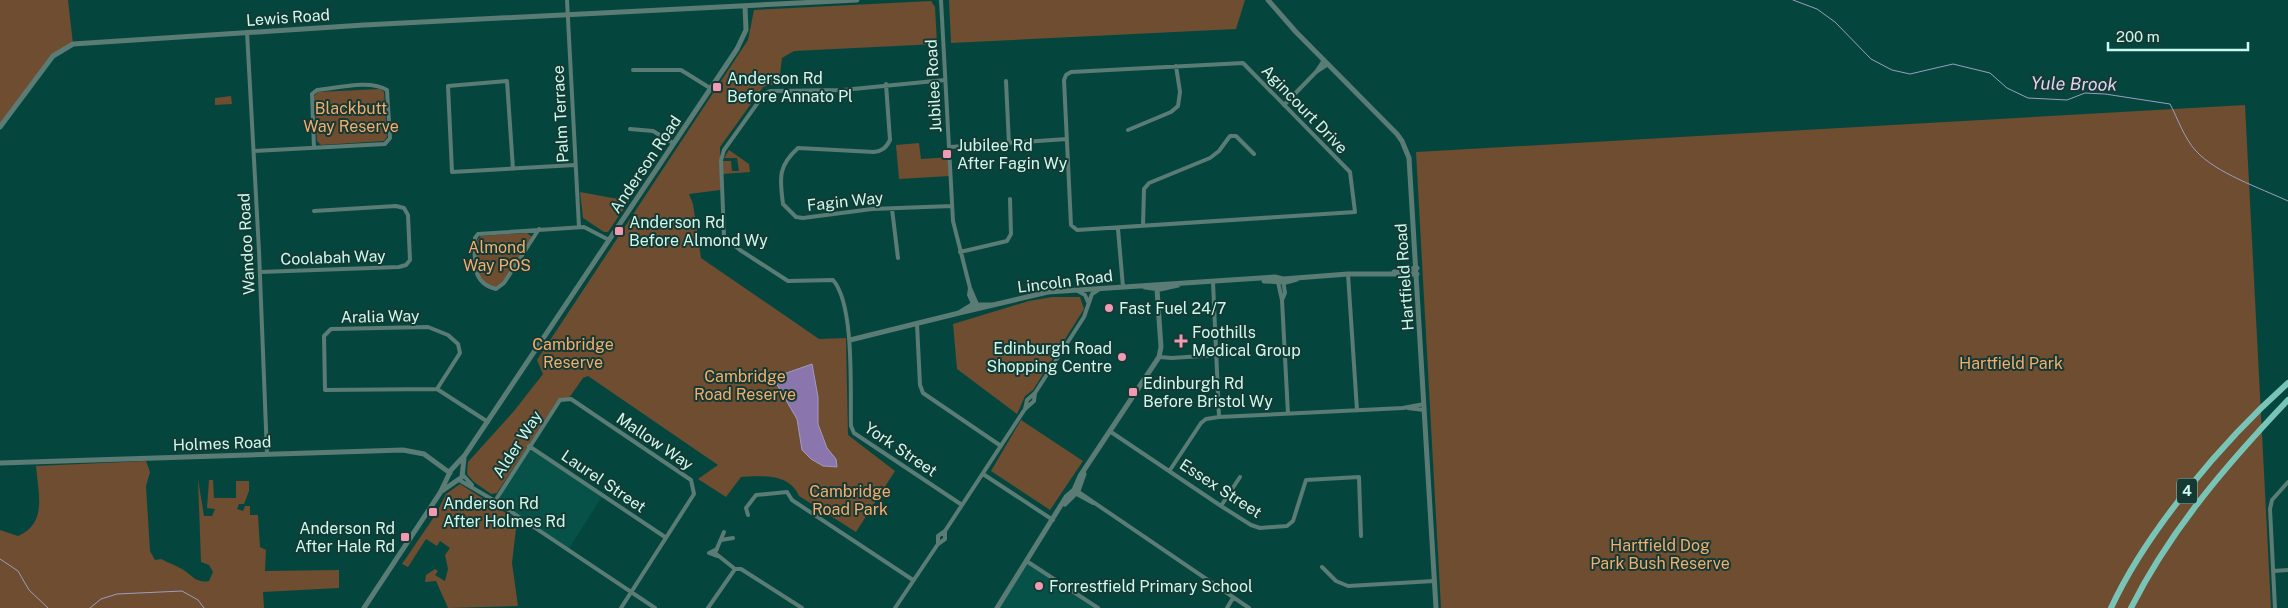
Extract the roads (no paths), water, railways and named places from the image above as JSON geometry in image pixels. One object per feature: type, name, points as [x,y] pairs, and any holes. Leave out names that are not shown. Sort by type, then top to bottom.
[{"type":"highway","name":"4","points":[[2111,608],[2120,589],[2179,502],[2222,450],[2288,383]]},
{"type":"highway","name":"4","points":[[2131,608],[2145,580],[2198,504],[2238,453],[2288,400]]},
{"type":"street","name":"Palm Terrace","points":[[567,0],[579,226]]},
{"type":"street","name":"Lewis Road","points":[[0,127],[53,56],[67,46],[247,32],[857,0]]},
{"type":"street","name":"Jubilee Road","points":[[941,0],[953,221],[974,306]]},
{"type":"street","name":"Hartfield Road","points":[[1268,0],[1397,134],[1408,153],[1417,271],[1436,608]]},
{"type":"street","name":"Anderson Road","points":[[364,608],[440,493],[452,471],[488,422],[745,33],[745,6]]},
{"type":"street","name":"Wandoo Road","points":[[247,32],[260,272],[267,454]]},
{"type":"street","points":[[1284,105],[1326,62]]},
{"type":"street","name":"Agincourt Drive","points":[[1243,63],[1350,172],[1355,212],[1118,229],[1077,230],[1071,225],[1064,80],[1066,75],[1071,72],[1176,66],[1243,63]]},
{"type":"street","points":[[1128,130],[1171,112],[1178,106],[1180,92],[1176,66]]},
{"type":"street","points":[[633,70],[681,70],[710,88]]},
{"type":"street","points":[[850,340],[840,288],[833,280],[788,281],[740,250],[724,236],[721,160],[724,150],[764,94],[770,91],[843,90],[886,84],[945,80]]},
{"type":"street","points":[[1006,80],[1009,144]]},
{"type":"street","points":[[513,169],[507,81],[448,86],[452,172],[513,169],[575,165]]},
{"type":"street","name":"Fagin Way","points":[[886,84],[890,140],[882,151],[798,148],[791,154],[780,174],[783,204],[796,217],[952,206]]},
{"type":"street","points":[[254,151],[314,148],[385,144],[390,138],[387,90],[380,86],[366,85],[317,90],[312,94],[314,148]]},
{"type":"street","points":[[630,129],[653,131],[673,143]]},
{"type":"street","points":[[1143,226],[1144,190],[1149,183],[1210,158],[1220,151],[1230,136],[1236,136],[1254,154]]},
{"type":"street","points":[[950,147],[1067,139]]},
{"type":"street","points":[[960,252],[1007,241],[1011,234],[1010,199]]},
{"type":"street","name":"Coolabah Way","points":[[260,272],[399,267],[406,265],[410,260],[408,215],[404,208],[396,206],[314,211]]},
{"type":"street","points":[[892,209],[898,258]]},
{"type":"street","points":[[539,229],[504,283],[496,289],[481,282],[476,274],[475,238],[478,234],[539,229],[579,226],[589,228],[609,240]]},
{"type":"street","points":[[1118,229],[1123,287]]},
{"type":"street","name":"Lincoln Road","points":[[850,340],[968,312],[974,306],[992,305],[1048,292],[1141,286],[1158,288],[1183,283],[1256,280],[1275,277],[1282,281],[1303,277],[1417,271]]},
{"type":"street","points":[[1348,274],[1357,410]]},
{"type":"street","points":[[1282,281],[1288,414]]},
{"type":"street","points":[[1212,282],[1220,417]]},
{"type":"street","points":[[998,608],[1028,562],[1066,497],[1076,492],[1080,476],[1084,474],[1159,357],[1161,347],[1158,288]]},
{"type":"street","points":[[1088,299],[1093,292],[1102,289]]},
{"type":"street","points":[[1075,290],[1082,292],[1088,299]]},
{"type":"street","points":[[938,544],[938,536],[945,531],[983,474],[1025,408],[1026,400],[1035,393],[1088,311],[1088,290]]},
{"type":"street","points":[[917,324],[920,385],[923,393],[1001,446]]},
{"type":"street","name":"Aralia Way","points":[[428,327],[448,335],[458,344],[460,353],[437,388],[325,390],[324,336],[331,329],[428,327]]},
{"type":"street","name":"York Street","points":[[850,340],[851,426],[854,432],[962,505]]},
{"type":"street","points":[[1159,357],[1216,355]]},
{"type":"street","points":[[437,388],[488,422]]},
{"type":"street","points":[[1025,408],[1033,403],[1035,393]]},
{"type":"street","name":"Mallow Way","points":[[560,400],[571,399],[691,480],[695,488],[694,494],[619,608]]},
{"type":"street","name":"Alder Way","points":[[495,500],[560,400]]},
{"type":"street","points":[[1170,470],[1200,423],[1206,419],[1424,407]]},
{"type":"street","name":"Essex Street","points":[[1111,432],[1221,506],[1251,525],[1260,528],[1282,527],[1293,521],[1306,480],[1359,478],[1361,536]]},
{"type":"street","name":"Laurel Street","points":[[529,446],[665,537]]},
{"type":"street","name":"Holmes Road","points":[[0,463],[403,450],[424,454],[452,471]]},
{"type":"street","name":"Anderson Road","points":[[440,493],[458,480],[462,472],[465,455]]},
{"type":"street","points":[[475,488],[462,472],[452,471],[452,479],[475,488],[495,500],[655,608]]},
{"type":"street","points":[[983,474],[1053,520]]},
{"type":"street","points":[[1221,506],[1240,477]]},
{"type":"street","points":[[2275,608],[2270,509],[2272,500],[2288,482]]},
{"type":"street","points":[[748,515],[746,508],[756,495],[787,492],[792,500],[913,580]]},
{"type":"street","points":[[1076,492],[1249,608]]},
{"type":"street","points":[[896,608],[938,544],[945,539],[945,531]]},
{"type":"street","points":[[724,532],[717,549],[717,556],[735,569],[742,569],[802,608]]},
{"type":"street","points":[[721,540],[733,538]]},
{"type":"street","points":[[1028,562],[1098,608]]},
{"type":"street","points":[[1322,567],[1336,581],[1348,586],[1434,581]]},
{"type":"street","points":[[708,608],[735,569]]},
{"type":"street","points":[[2273,571],[2288,570]]},
{"type":"street","points":[[1226,608],[1233,598]]},
{"type":"waterway","name":"Yule Brook","points":[[1793,0],[1817,9],[1835,22],[1871,59],[1892,70],[1910,74],[1953,64],[1990,73],[2007,88],[2028,98],[2067,100],[2085,93],[2105,94],[2170,104],[2188,140],[2205,159],[2227,173],[2288,201]]},
{"type":"waterway","points":[[0,559],[18,571],[29,590],[48,608]]},
{"type":"waterway","points":[[90,608],[101,599],[117,594],[182,591],[198,600],[204,608]]},
{"type":"place","name":"Anderson Rd Before Annato Pl","points":[[717,87]]},
{"type":"place","name":"Jubilee Rd After Fagin Wy","points":[[947,154]]},
{"type":"place","name":"Anderson Rd Before Almond Wy","points":[[619,231]]},
{"type":"place","name":"Fast Fuel 24/7","points":[[1109,308]]},
{"type":"place","name":"Foothills Medical Group","points":[[1181,341]]},
{"type":"place","name":"Edinburgh Road Shopping Centre","points":[[1122,357]]},
{"type":"place","name":"Edinburgh Rd Before Bristol Wy","points":[[1133,392]]},
{"type":"place","name":"Anderson Rd After Holmes Rd","points":[[433,512]]},
{"type":"place","name":"Anderson Rd After Hale Rd","points":[[405,537]]},
{"type":"place","name":"Forrestfield Primary School","points":[[1039,586]]},
{"type":"park label","name":"Blackbutt Way Reserve","points":[[351,117]]},
{"type":"park label","name":"Almond Way POS","points":[[497,256]]},
{"type":"park label","name":"Cambridge Reserve","points":[[573,353]]},
{"type":"park label","name":"Hartfield Park","points":[[2011,363]]},
{"type":"park label","name":"Cambridge Road Reserve","points":[[745,385]]},
{"type":"park label","name":"Cambridge Road Park","points":[[850,500]]},
{"type":"park label","name":"Hartfield Dog Park Bush Reserve","points":[[1660,554]]}]
